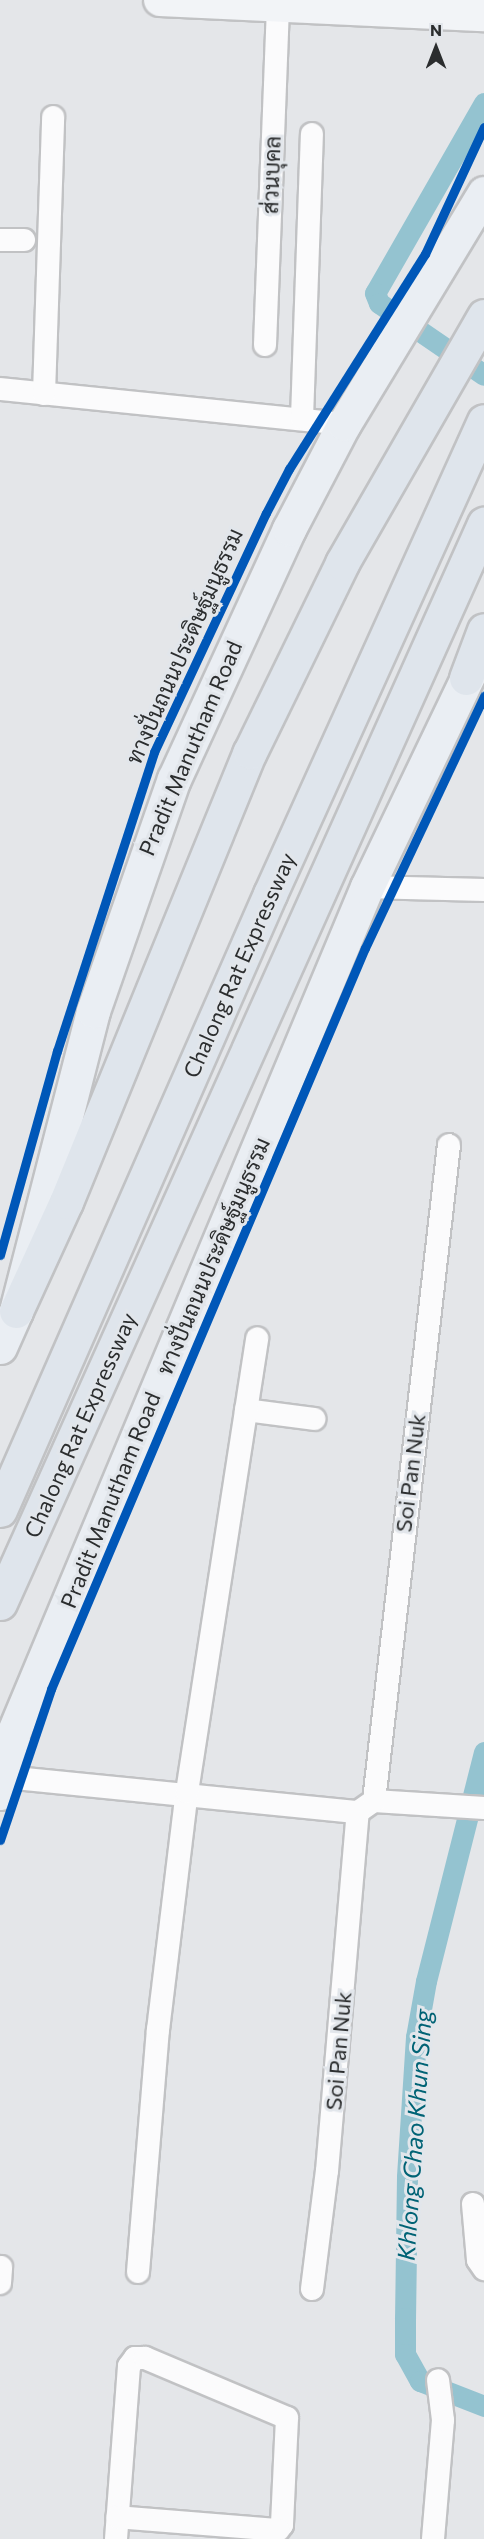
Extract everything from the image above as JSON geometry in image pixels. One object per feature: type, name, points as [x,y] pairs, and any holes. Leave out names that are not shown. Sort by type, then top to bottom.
[{"type":"highway","points":[[16,1311],[66,1202],[250,752],[342,563],[484,316]]},
{"type":"highway","name":"Chalong Rat Expressway","points":[[0,1510],[270,894],[484,421]]},
{"type":"highway","name":"Chalong Rat Expressway","points":[[0,1603],[484,524]]},
{"type":"highway","points":[[466,678],[484,630]]},
{"type":"main road","points":[[160,0],[416,6],[480,15]]},
{"type":"main road","name":"Pradit Manutham Road","points":[[0,1347],[16,1311],[93,1011],[151,835],[244,619],[344,424],[484,193]]},
{"type":"main road","name":"Pradit Manutham Road","points":[[2,1778],[24,1709],[367,887],[484,644]]},
{"type":"street","name":"ส่วนบุคล","points":[[265,345],[278,3]]},
{"type":"street","points":[[44,394],[54,117]]},
{"type":"street","points":[[302,418],[312,134]]},
{"type":"street","points":[[0,240],[24,240]]},
{"type":"street","points":[[0,389],[344,424]]},
{"type":"street","points":[[367,887],[484,890]]},
{"type":"street","name":"Soi Pan Nuk","points":[[312,2289],[366,1807],[449,1145]]},
{"type":"street","points":[[138,2272],[141,2207],[187,1792],[257,1338]]},
{"type":"street","points":[[246,1410],[314,1419]]},
{"type":"street","points":[[2,1778],[366,1807],[484,1808]]},
{"type":"street","points":[[473,2204],[478,2260],[484,2269]]},
{"type":"street","points":[[135,2358],[145,2358],[284,2414],[288,2429],[282,2525],[278,2530],[117,2528],[129,2366],[135,2358]]},
{"type":"street","points":[[434,2539],[443,2420],[440,2390]]},
{"type":"waterway","name":"Khlong Chao Khun Sing","points":[[484,103],[375,293],[379,303],[484,375]]},
{"type":"waterway","name":"Khlong Chao Khun Sing","points":[[484,1752],[426,1981],[416,2037],[407,2177],[405,2318],[405,2354],[420,2381],[484,2406]]},
{"type":"cycle path","name":"ทางปั่นถนนประดิษฐ์มนูธรรม","points":[[0,1255],[57,1051],[154,752],[266,513],[289,469],[425,254],[484,127]]},
{"type":"cycle path","name":"ทางปั่นถนนประดิษฐ์มนูธรรม","points":[[0,1840],[51,1689],[365,948],[484,696]]}]
